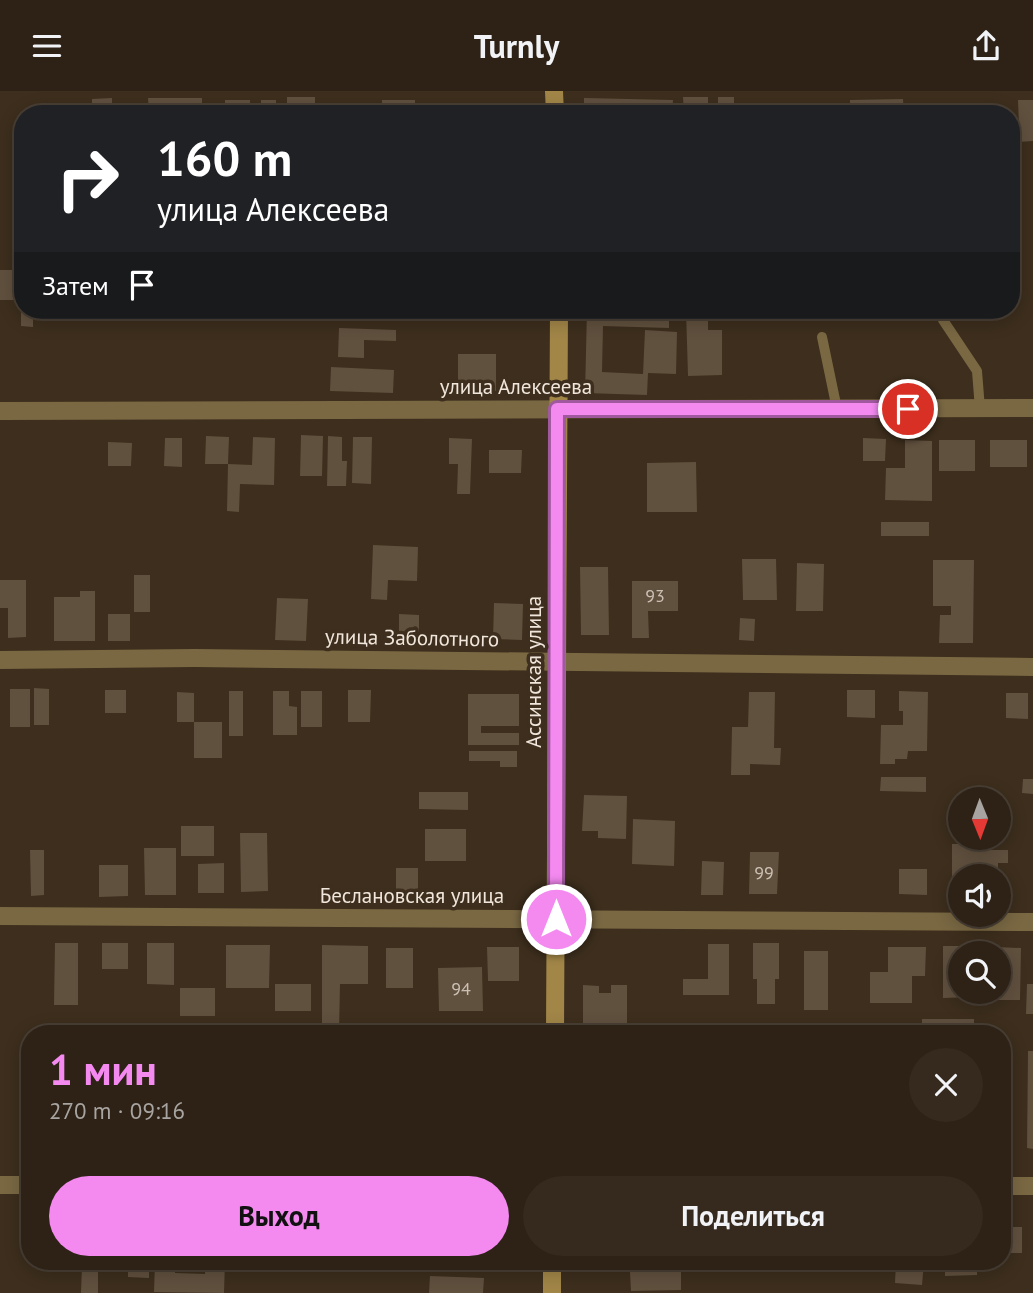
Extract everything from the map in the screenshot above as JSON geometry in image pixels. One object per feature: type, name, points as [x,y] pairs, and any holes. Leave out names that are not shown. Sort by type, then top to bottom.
[{"type":"street","name":"Ассинская улица","points":[[555,1025],[558,319]]},
{"type":"street","name":"улица Алексеева","points":[[0,411],[1033,408]]},
{"type":"street","name":"улица Заболотного","points":[[0,660],[195,658],[1033,667]]},
{"type":"street","name":"Беслановская улица","points":[[0,916],[1033,922]]},
{"type":"street","points":[[0,1185],[21,1185]]},
{"type":"street","points":[[1011,1186],[1033,1186]]},
{"type":"street","points":[[552,1270],[552,1293]]},
{"type":"lane","points":[[943,320],[976,371],[980,409]]},
{"type":"lane","points":[[822,337],[837,409]]},
{"type":"building","points":[[287,97],[315,97],[315,105],[287,105]]},
{"type":"building","points":[[683,97],[708,97],[708,105],[683,105]]},
{"type":"building","points":[[718,97],[734,97],[734,105],[718,105]]},
{"type":"building","points":[[112,98],[112,105],[92,105],[92,99]]},
{"type":"building","points":[[148,98],[202,98],[202,105],[148,105]]},
{"type":"building","points":[[584,98],[673,100],[673,105],[584,105]]},
{"type":"building","points":[[903,99],[903,105],[850,105],[850,100]]},
{"type":"building","points":[[225,100],[250,100],[250,105],[225,105]]},
{"type":"building","points":[[261,100],[276,100],[276,105],[261,105]]},
{"type":"building","points":[[382,100],[415,100],[415,105],[382,105]]},
{"type":"building","points":[[1018,100],[1033,100],[1033,141],[1020,142]]},
{"type":"building","points":[[371,103],[371,105],[347,105]]},
{"type":"building","points":[[0,270],[14,270],[14,300],[0,300]]},
{"type":"building","points":[[21,319],[33,319],[33,327],[21,326]]},
{"type":"building","points":[[587,319],[669,319],[669,328],[603,326],[602,372],[643,374],[645,330],[677,332],[676,374],[648,373],[647,395],[585,393]]},
{"type":"building","points":[[686,319],[708,319],[708,330],[722,330],[722,375],[688,376]]},
{"type":"building","points":[[339,328],[396,330],[396,341],[364,340],[364,358],[338,357]]},
{"type":"building","points":[[458,354],[496,354],[496,391],[458,391]]},
{"type":"building","points":[[331,367],[394,370],[393,393],[330,391]]},
{"type":"building","points":[[301,435],[323,436],[322,476],[300,476]]},
{"type":"building","points":[[206,436],[229,437],[228,464],[205,464]]},
{"type":"building","points":[[328,436],[342,437],[342,461],[347,461],[346,486],[327,486]]},
{"type":"building","points":[[253,437],[275,438],[274,485],[240,484],[239,512],[227,511],[228,464],[252,465]]},
{"type":"building","points":[[353,437],[372,437],[371,484],[352,483]]},
{"type":"building","points":[[165,438],[182,438],[182,467],[164,466]]},
{"type":"building","points":[[449,438],[472,439],[470,494],[457,494],[458,464],[449,464]]},
{"type":"building","points":[[863,438],[886,439],[885,461],[863,461]]},
{"type":"building","points":[[905,440],[932,441],[932,501],[885,500],[886,468],[905,468]]},
{"type":"building","points":[[939,440],[975,440],[975,471],[939,471]]},
{"type":"building","points":[[990,440],[1027,440],[1027,467],[990,467]]},
{"type":"building","points":[[108,442],[132,443],[131,466],[108,466]]},
{"type":"building","points":[[489,450],[522,450],[521,473],[489,473]]},
{"type":"building","points":[[696,462],[697,512],[647,512],[647,463]]},
{"type":"building","points":[[881,522],[929,522],[929,536],[881,536]]},
{"type":"building","points":[[373,545],[418,547],[417,581],[388,580],[387,600],[371,599]]},
{"type":"building","points":[[742,559],[776,559],[777,600],[743,600]]},
{"type":"building","points":[[933,560],[974,560],[973,643],[939,643],[940,615],[951,615],[951,606],[933,606]]},
{"type":"building","points":[[797,563],[824,564],[823,611],[796,611]]},
{"type":"building","points":[[580,567],[608,567],[609,635],[581,635]]},
{"type":"building","points":[[134,575],[150,575],[150,612],[134,612]]},
{"type":"building","points":[[0,580],[26,580],[26,637],[8,638],[8,608],[0,608]]},
{"type":"building","points":[[632,581],[678,581],[678,611],[648,611],[649,638],[632,638]]},
{"type":"building","points":[[80,591],[95,591],[95,641],[54,641],[54,597],[80,597]]},
{"type":"building","points":[[277,598],[308,599],[306,641],[275,640]]},
{"type":"building","points":[[494,603],[523,604],[522,640],[493,639]]},
{"type":"building","points":[[108,614],[130,614],[130,641],[108,641]]},
{"type":"building","points":[[399,614],[419,615],[419,636],[399,636]]},
{"type":"building","points":[[740,618],[755,619],[754,641],[739,640]]},
{"type":"building","points":[[34,688],[49,689],[49,725],[34,725]]},
{"type":"building","points":[[10,689],[30,689],[30,727],[10,727]]},
{"type":"building","points":[[105,690],[126,690],[126,713],[105,713]]},
{"type":"building","points":[[348,690],[371,690],[370,722],[348,722]]},
{"type":"building","points":[[847,690],[875,690],[875,718],[847,717]]},
{"type":"building","points":[[229,691],[243,691],[243,736],[229,736]]},
{"type":"building","points":[[273,691],[289,691],[289,706],[297,707],[297,735],[273,735]]},
{"type":"building","points":[[301,691],[322,691],[322,727],[301,727]]},
{"type":"building","points":[[899,691],[928,692],[927,751],[908,751],[907,759],[895,759],[895,764],[880,764],[881,725],[903,725],[903,711],[899,711]]},
{"type":"building","points":[[177,692],[194,693],[194,722],[177,722]]},
{"type":"building","points":[[749,692],[775,692],[774,748],[781,748],[780,765],[750,764],[750,775],[731,775],[732,727],[748,727]]},
{"type":"building","points":[[1006,693],[1028,693],[1028,719],[1006,718]]},
{"type":"building","points":[[468,694],[519,694],[519,726],[481,726],[481,733],[519,733],[519,745],[468,745]]},
{"type":"building","points":[[194,722],[222,722],[222,758],[194,758]]},
{"type":"building","points":[[469,751],[517,751],[517,767],[500,767],[500,761],[469,761]]},
{"type":"building","points":[[881,777],[926,777],[926,792],[880,791]]},
{"type":"building","points":[[1023,779],[1033,779],[1033,794],[1022,793]]},
{"type":"building","points":[[419,792],[468,792],[468,810],[419,809]]},
{"type":"building","points":[[584,795],[627,796],[626,839],[598,838],[598,831],[582,831]]},
{"type":"building","points":[[633,819],[675,821],[674,866],[632,864]]},
{"type":"building","points":[[181,826],[214,826],[214,856],[181,856]]},
{"type":"building","points":[[425,829],[466,829],[466,861],[425,861]]},
{"type":"building","points":[[240,833],[267,833],[268,891],[241,892]]},
{"type":"building","points":[[144,848],[176,848],[176,895],[145,895]]},
{"type":"building","points":[[30,850],[44,850],[44,895],[31,896]]},
{"type":"building","points":[[952,851],[1008,851],[1008,863],[952,864]]},
{"type":"building","points":[[750,852],[779,852],[777,894],[749,894]]},
{"type":"building","points":[[702,861],[724,862],[723,895],[701,895]]},
{"type":"building","points":[[224,863],[224,893],[198,893],[198,864]]},
{"type":"building","points":[[99,865],[128,865],[128,896],[99,897]]},
{"type":"building","points":[[396,868],[418,868],[418,894],[396,894]]},
{"type":"building","points":[[899,869],[927,869],[927,895],[899,894]]},
{"type":"building","points":[[55,943],[78,943],[78,1005],[54,1005]]},
{"type":"building","points":[[102,943],[128,943],[128,969],[102,969]]},
{"type":"building","points":[[147,943],[174,943],[174,985],[147,984]]},
{"type":"building","points":[[753,943],[779,943],[779,979],[775,979],[775,1004],[757,1004],[757,979],[753,979]]},
{"type":"building","points":[[708,944],[729,944],[729,995],[683,995],[683,979],[708,979]]},
{"type":"building","points":[[226,945],[270,945],[269,988],[226,988]]},
{"type":"building","points":[[322,945],[368,946],[368,984],[340,984],[339,1025],[322,1025]]},
{"type":"building","points":[[943,946],[948,946],[948,998],[943,998]]},
{"type":"building","points":[[487,947],[519,947],[519,981],[488,981]]},
{"type":"building","points":[[888,947],[926,947],[925,976],[912,976],[912,1003],[870,1003],[870,972],[888,972]]},
{"type":"building","points":[[386,948],[413,948],[413,988],[386,988]]},
{"type":"building","points":[[1011,948],[1021,948],[1020,1000],[1011,1000]]},
{"type":"building","points":[[804,951],[828,951],[828,1010],[804,1010]]},
{"type":"building","points":[[482,967],[483,1011],[439,1011],[438,968]]},
{"type":"building","points":[[275,984],[311,984],[311,1011],[275,1011]]},
{"type":"building","points":[[1027,984],[1033,984],[1033,1014],[1026,1014]]},
{"type":"building","points":[[583,985],[599,986],[599,993],[611,993],[611,985],[627,985],[627,1024],[583,1024]]},
{"type":"building","points":[[180,988],[215,988],[215,1016],[180,1016]]},
{"type":"building","points":[[922,1019],[974,1019],[974,1025],[922,1025]]},
{"type":"building","points":[[1028,1051],[1033,1051],[1033,1149],[1027,1148]]},
{"type":"building","points":[[1011,1227],[1022,1227],[1022,1253],[1011,1253]]},
{"type":"building","points":[[82,1270],[98,1270],[98,1293],[81,1293]]},
{"type":"building","points":[[128,1270],[149,1270],[149,1278],[128,1277]]},
{"type":"building","points":[[155,1270],[205,1274],[205,1270],[225,1270],[224,1293],[154,1292]]},
{"type":"building","points":[[681,1270],[681,1290],[631,1291],[630,1272]]},
{"type":"building","points":[[896,1270],[923,1270],[922,1285],[895,1283]]},
{"type":"building","points":[[945,1270],[977,1270],[977,1275],[945,1276]]},
{"type":"building","points":[[430,1276],[484,1278],[483,1293],[429,1293]]},
{"type":"route","points":[[556,919],[557,409],[908,409]]}]
